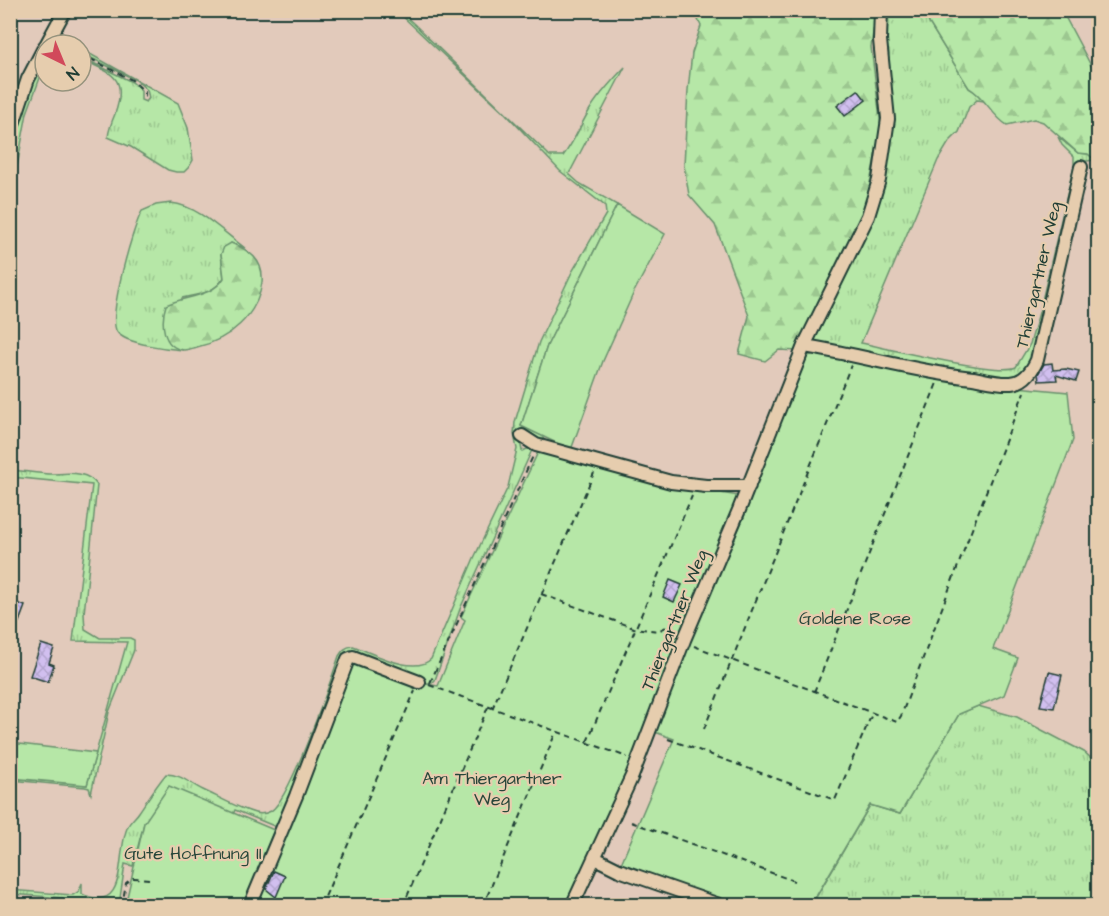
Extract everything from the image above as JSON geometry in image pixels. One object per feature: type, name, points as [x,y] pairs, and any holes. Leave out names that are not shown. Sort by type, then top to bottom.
[{"type":"street","points":[[52,33],[65,10]]},
{"type":"street","name":"Thiergartner Weg","points":[[572,906],[638,761],[684,640],[749,486],[804,346],[868,216],[879,180],[888,119],[880,40],[881,10]]},
{"type":"street","points":[[10,133],[33,69]]},
{"type":"street","name":"Thiergartner Weg","points":[[1023,379],[1032,370],[1037,360],[1081,167]]},
{"type":"street","points":[[804,346],[856,354],[940,374],[1011,383],[1023,379]]},
{"type":"street","points":[[522,436],[536,445],[671,482],[749,486]]},
{"type":"street","points":[[254,906],[252,901],[296,796],[348,658],[353,657],[419,682]]},
{"type":"street","points":[[595,858],[619,870],[722,906]]},
{"type":"path","points":[[93,60],[132,80],[145,92],[145,100]]},
{"type":"path","points":[[704,729],[856,354]]},
{"type":"path","points":[[814,692],[940,374]]},
{"type":"path","points":[[684,640],[731,662],[897,722],[902,716],[1025,389],[1023,379]]},
{"type":"path","points":[[536,445],[429,685],[638,761]]},
{"type":"path","points":[[492,709],[599,462]]},
{"type":"path","points":[[587,742],[696,485]]},
{"type":"path","points":[[541,594],[634,628],[658,631],[668,626]]},
{"type":"path","points":[[321,906],[419,682]]},
{"type":"path","points":[[403,906],[488,707]]},
{"type":"path","points":[[668,739],[834,800],[872,713]]},
{"type":"path","points":[[483,906],[556,732]]},
{"type":"path","points":[[631,822],[794,881]]},
{"type":"path","points":[[122,906],[126,883],[133,878],[150,879]]},
{"type":"green space","points":[[397,11],[400,11],[414,24],[550,156],[563,156],[593,105],[625,67],[569,174],[579,183],[617,205],[547,346],[521,426],[545,437],[540,441],[519,436],[522,451],[530,448],[532,450],[460,609],[435,680],[432,683],[425,683],[279,828],[235,810],[233,814],[144,823],[133,866],[125,864],[119,905],[69,905],[63,898],[11,894],[10,890],[73,895],[79,891],[82,883],[82,894],[97,898],[108,896],[114,889],[118,878],[124,837],[128,826],[166,774],[181,777],[198,788],[252,812],[263,814],[271,811],[279,802],[298,764],[343,650],[353,646],[404,664],[424,664],[431,659],[474,558],[508,487],[517,449],[514,434],[515,422],[539,342],[572,272],[606,214],[605,206],[560,171],[506,114]]},
{"type":"green space","points":[[694,11],[876,11],[871,47],[881,126],[862,225],[798,351],[779,350],[765,361],[739,354],[749,316],[715,225],[689,195],[684,165],[688,90],[692,53],[701,26]]},
{"type":"green space","points":[[886,11],[925,11],[929,23],[969,88],[978,93],[984,101],[977,100],[969,107],[959,132],[949,142],[938,160],[861,343],[966,365],[1005,369],[1016,367],[1030,344],[1074,165],[1074,157],[1062,145],[1058,137],[1078,153],[1088,154],[1095,160],[1079,162],[1077,167],[1042,308],[1046,310],[1032,364],[1015,377],[990,378],[813,344],[811,340],[879,180]]},
{"type":"green space","points":[[925,11],[1062,11],[1098,79],[1098,168],[1095,160],[1088,154],[1078,153],[1043,122],[1034,119],[1007,125],[997,117],[980,96],[969,88],[929,23]]},
{"type":"green space","points":[[93,56],[178,103],[188,128],[193,160],[184,172],[168,170],[131,147],[108,137],[120,91],[115,78],[93,63],[132,82],[141,90],[141,100],[146,102],[149,98],[147,90],[136,80],[93,59]]},
{"type":"green space","points":[[33,81],[34,93],[27,113],[11,199],[11,143],[18,117]]},
{"type":"green space","points":[[171,203],[201,214],[245,248],[231,243],[221,254],[224,278],[220,283],[206,293],[182,298],[174,346],[183,350],[129,340],[117,332],[115,323],[115,309],[122,272],[142,211],[156,205]]},
{"type":"green space","points":[[617,205],[665,234],[634,292],[603,361],[571,450],[521,426],[547,346]]},
{"type":"green space","points":[[231,243],[254,257],[261,268],[262,282],[255,305],[240,324],[220,339],[189,349],[176,348],[164,332],[163,318],[166,305],[206,293],[219,284],[224,278],[221,254],[224,247]]},
{"type":"green space","name":"Goldene Rose","points":[[817,353],[855,357],[934,379],[1068,392],[1073,440],[993,649],[1018,658],[1004,695],[959,714],[900,814],[870,805],[811,905],[741,905],[691,892],[620,866],[674,739],[655,732],[690,641],[744,517],[768,445],[805,357]]},
{"type":"green space","name":"Am Thiergartner Weg","points":[[540,448],[695,489],[739,496],[627,776],[566,905],[259,905],[259,889],[351,659],[414,682],[438,686],[465,620],[461,617]]},
{"type":"green space","points":[[10,470],[81,474],[97,485],[84,614],[85,629],[100,638],[130,638],[134,640],[134,650],[109,712],[91,794],[89,788],[85,787],[11,780],[10,778],[87,785],[127,642],[73,641],[92,485],[11,477]]},
{"type":"green space","points":[[978,706],[1017,717],[1084,752],[1098,764],[1098,895],[1091,905],[811,906],[870,805],[900,814],[959,714]]},
{"type":"green space","points":[[11,743],[96,753],[87,785],[11,778]]},
{"type":"green space","name":"Gute Hoffnung II","points":[[169,786],[274,830],[244,905],[125,906],[144,823]]},
{"type":"building","points":[[858,90],[866,100],[845,116],[837,106]]},
{"type":"building","points":[[1052,363],[1053,370],[1066,369],[1079,372],[1076,381],[1056,375],[1057,380],[1039,381],[1038,374],[1044,364]]},
{"type":"building","points":[[670,580],[682,585],[674,602],[663,597]]},
{"type":"building","points":[[10,600],[25,606],[19,622],[10,619]]},
{"type":"building","points":[[41,644],[54,648],[49,663],[54,665],[48,682],[30,676]]},
{"type":"building","points":[[1049,672],[1062,675],[1054,708],[1040,706]]},
{"type":"building","points":[[274,871],[285,876],[276,897],[266,889]]}]
